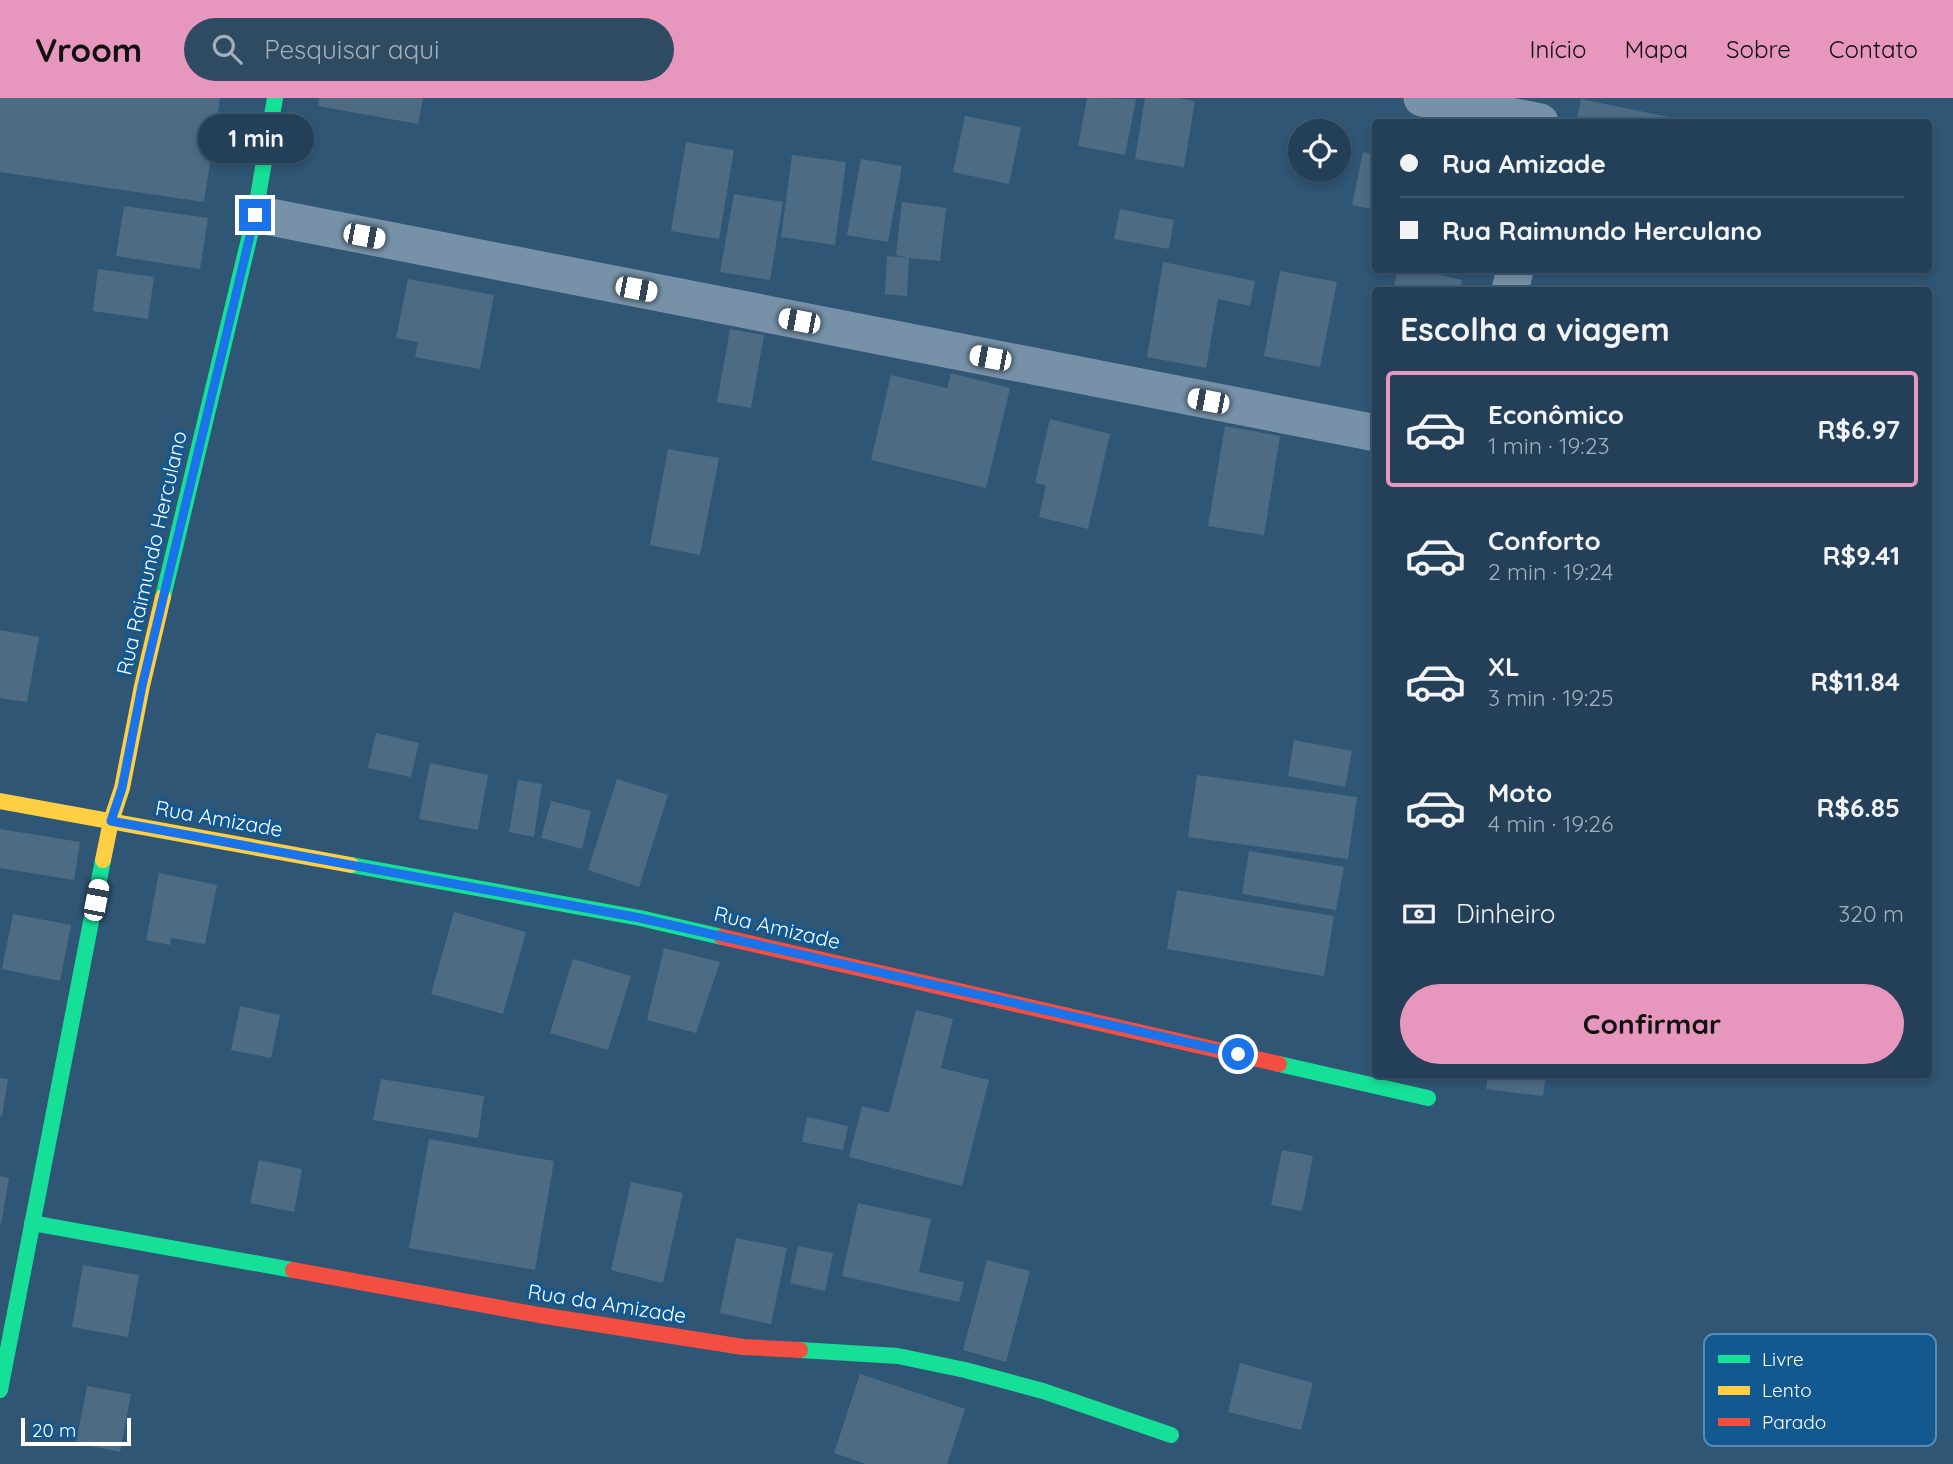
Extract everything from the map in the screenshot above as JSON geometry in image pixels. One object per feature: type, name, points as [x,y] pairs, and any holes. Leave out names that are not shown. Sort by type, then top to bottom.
[{"type":"street","name":"Rua Raimundo Herculano","points":[[0,1390],[111,821],[122,788],[142,686],[255,215],[275,98]]},
{"type":"street","points":[[1422,98],[1525,119]]},
{"type":"street","points":[[1551,119],[1555,98]]},
{"type":"street","points":[[255,215],[1372,432]]},
{"type":"street","name":"Rua Amizade","points":[[0,801],[640,918],[1428,1098]]},
{"type":"street","name":"Rua da Amizade","points":[[32,1223],[539,1315],[730,1345],[898,1356],[965,1370],[1043,1391],[1171,1435]]},
{"type":"building","points":[[0,98],[220,98],[204,202],[0,172]]},
{"type":"building","points":[[319,98],[423,98],[418,124],[318,106]]},
{"type":"building","points":[[1087,98],[1136,99],[1125,155],[1078,146]]},
{"type":"building","points":[[1145,98],[1195,101],[1184,167],[1135,159]]},
{"type":"building","points":[[1581,99],[1678,119],[1577,119]]},
{"type":"building","points":[[965,116],[1021,127],[1009,184],[953,172]]},
{"type":"building","points":[[686,142],[734,150],[719,239],[671,231]]},
{"type":"building","points":[[1363,152],[1372,154],[1372,209],[1352,205]]},
{"type":"building","points":[[792,155],[846,162],[835,245],[781,237]]},
{"type":"building","points":[[861,159],[902,166],[888,242],[847,235]]},
{"type":"building","points":[[734,194],[783,202],[770,280],[720,272]]},
{"type":"building","points":[[902,202],[946,208],[940,261],[896,255]]},
{"type":"building","points":[[124,206],[208,218],[200,269],[116,256]]},
{"type":"building","points":[[1120,209],[1174,220],[1169,249],[1114,239]]},
{"type":"building","points":[[887,256],[909,258],[907,296],[885,294]]},
{"type":"building","points":[[1163,262],[1255,281],[1250,306],[1218,299],[1206,368],[1147,357]]},
{"type":"building","points":[[98,269],[154,277],[148,319],[93,311]]},
{"type":"building","points":[[1280,271],[1337,282],[1320,367],[1264,356]]},
{"type":"building","points":[[1397,273],[1432,273],[1462,280],[1461,287],[1394,287]]},
{"type":"building","points":[[408,279],[494,295],[480,369],[415,357],[418,342],[396,338]]},
{"type":"building","points":[[730,329],[764,335],[751,408],[717,402]]},
{"type":"building","points":[[951,373],[1010,388],[986,488],[871,460],[891,375],[947,388]]},
{"type":"building","points":[[1050,419],[1110,434],[1088,529],[1039,517],[1046,485],[1035,483]]},
{"type":"building","points":[[1225,426],[1280,436],[1264,535],[1208,526]]},
{"type":"building","points":[[668,449],[719,458],[700,555],[650,545]]},
{"type":"building","points":[[0,630],[39,637],[27,702],[0,698]]},
{"type":"building","points":[[376,733],[419,743],[411,777],[368,768]]},
{"type":"building","points":[[1294,740],[1352,751],[1345,787],[1288,776]]},
{"type":"building","points":[[430,763],[488,775],[478,830],[419,819]]},
{"type":"building","points":[[1197,775],[1357,797],[1348,859],[1188,837]]},
{"type":"building","points":[[617,779],[668,795],[639,887],[588,870]]},
{"type":"building","points":[[518,780],[542,784],[534,837],[509,832]]},
{"type":"building","points":[[551,801],[591,811],[582,849],[541,838]]},
{"type":"building","points":[[0,829],[80,842],[74,880],[0,868]]},
{"type":"building","points":[[1249,851],[1344,867],[1336,910],[1242,894]]},
{"type":"building","points":[[159,873],[217,885],[205,944],[171,938],[170,945],[146,940]]},
{"type":"building","points":[[1177,890],[1334,916],[1324,976],[1167,949]]},
{"type":"building","points":[[454,912],[526,932],[503,1014],[431,994]]},
{"type":"building","points":[[13,914],[71,925],[60,981],[2,969]]},
{"type":"building","points":[[664,948],[720,962],[696,1033],[647,1020]]},
{"type":"building","points":[[573,959],[631,976],[608,1050],[550,1033]]},
{"type":"building","points":[[240,1006],[280,1015],[271,1058],[231,1050]]},
{"type":"building","points":[[916,1010],[953,1019],[941,1068],[989,1080],[962,1186],[849,1157],[862,1106],[889,1113]]},
{"type":"building","points":[[0,1078],[8,1079],[2,1116],[0,1116]]},
{"type":"building","points":[[1487,1078],[1545,1078],[1543,1096],[1486,1089]]},
{"type":"building","points":[[381,1079],[484,1096],[478,1138],[373,1120]]},
{"type":"building","points":[[807,1117],[848,1126],[843,1150],[802,1142]]},
{"type":"building","points":[[429,1139],[554,1161],[535,1270],[409,1248]]},
{"type":"building","points":[[1282,1150],[1313,1156],[1302,1211],[1271,1205]]},
{"type":"building","points":[[259,1160],[302,1169],[294,1212],[250,1203]]},
{"type":"building","points":[[0,1176],[9,1178],[1,1224],[0,1224]]},
{"type":"building","points":[[631,1182],[683,1193],[663,1283],[611,1270]]},
{"type":"building","points":[[858,1203],[931,1219],[919,1272],[964,1282],[959,1302],[842,1276]]},
{"type":"building","points":[[736,1238],[787,1248],[771,1324],[720,1313]]},
{"type":"building","points":[[798,1246],[833,1253],[825,1291],[790,1283]]},
{"type":"building","points":[[987,1260],[1030,1271],[1006,1362],[963,1350]]},
{"type":"building","points":[[83,1265],[139,1275],[128,1337],[72,1327]]},
{"type":"building","points":[[1240,1363],[1313,1383],[1301,1430],[1228,1412]]},
{"type":"building","points":[[860,1374],[965,1409],[947,1464],[866,1464],[834,1453]]},
{"type":"building","points":[[87,1386],[131,1394],[120,1452],[76,1443]]},
{"type":"traffic: fast","points":[[163,597],[255,214],[275,98]]},
{"type":"traffic: fast","points":[[0,1390],[103,860]]},
{"type":"traffic: fast","points":[[351,865],[640,918],[722,937]]},
{"type":"traffic: fast","points":[[1279,1064],[1428,1098]]},
{"type":"traffic: fast","points":[[32,1223],[293,1270]]},
{"type":"traffic: fast","points":[[800,1350],[898,1356],[965,1370],[1043,1391],[1171,1435]]},
{"type":"traffic: slow","points":[[103,860],[111,821],[122,788],[163,597]]},
{"type":"traffic: slow","points":[[0,801],[351,865]]},
{"type":"traffic: jam","points":[[722,937],[1279,1064]]},
{"type":"traffic: jam","points":[[293,1270],[539,1315],[743,1347],[800,1350]]},
{"type":"route","points":[[255,215],[142,686],[122,788],[111,821],[640,918],[1238,1054]]}]
